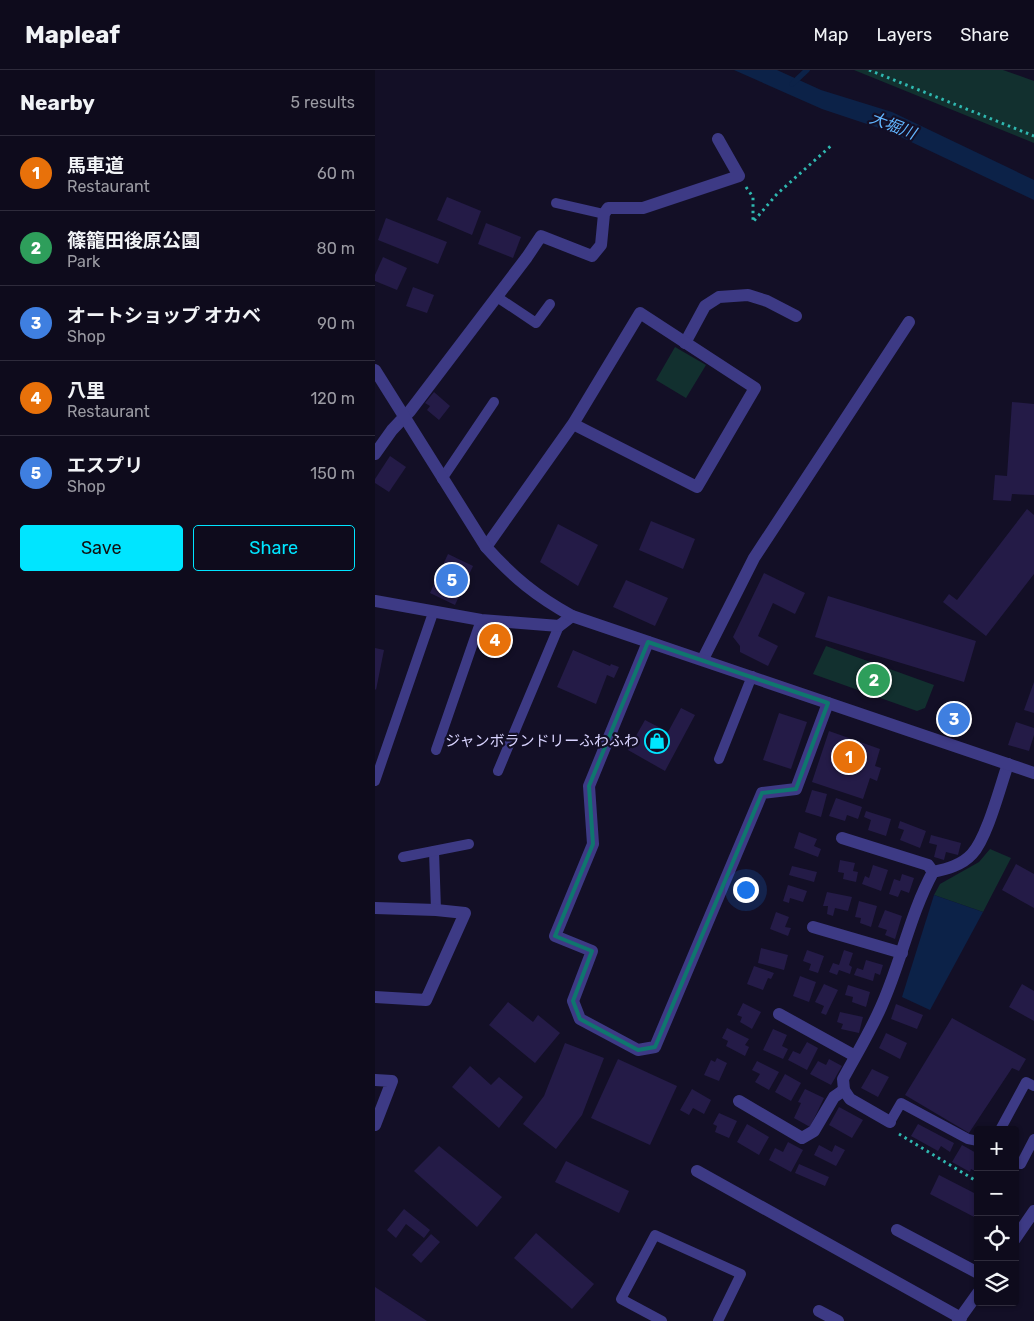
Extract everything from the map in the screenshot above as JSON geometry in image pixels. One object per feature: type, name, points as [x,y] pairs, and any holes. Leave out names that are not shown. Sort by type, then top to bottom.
[{"type":"street","points":[[375,454],[527,258],[541,236],[592,256],[601,245],[605,214],[608,208],[643,208],[739,176],[718,139]]},
{"type":"street","points":[[685,343],[705,306],[719,297],[747,295],[767,300],[796,316]]},
{"type":"street","points":[[486,546],[573,424],[639,313],[755,388],[697,487],[573,424]]},
{"type":"street","points":[[703,660],[754,558],[909,322]]},
{"type":"street","points":[[375,370],[486,546],[507,570],[547,602],[572,616],[1034,773]]},
{"type":"street","points":[[375,601],[481,620],[559,626],[572,616]]},
{"type":"street","points":[[648,642],[589,786],[593,844],[555,936],[592,951],[573,1001],[580,1020],[638,1050],[655,1047],[762,793],[796,789],[828,703]]},
{"type":"street","points":[[890,1122],[850,1099],[844,1090],[843,1079],[881,1007],[923,891],[933,872],[953,867],[971,855],[982,840],[1007,764]]},
{"type":"street","points":[[842,838],[928,865],[933,872]]},
{"type":"street","points":[[375,908],[465,913],[426,1000],[375,997]]},
{"type":"street","points":[[813,927],[902,953]]},
{"type":"street","points":[[779,1014],[855,1056]]},
{"type":"street","points":[[375,1080],[392,1081],[375,1125]]},
{"type":"street","points":[[739,1101],[802,1138],[814,1132],[835,1097],[844,1090]]},
{"type":"street","points":[[697,1171],[959,1319],[974,1298]]},
{"type":"street","points":[[1019,1232],[1034,1211]]},
{"type":"street","points":[[897,1230],[974,1271]]},
{"type":"street","points":[[819,1311],[838,1321]]},
{"type":"lane","points":[[556,203],[605,214]]},
{"type":"lane","points":[[497,297],[536,323],[550,304]]},
{"type":"lane","points":[[442,479],[494,402]]},
{"type":"lane","points":[[375,781],[433,612]]},
{"type":"lane","points":[[436,750],[481,620]]},
{"type":"lane","points":[[498,771],[559,626]]},
{"type":"lane","points":[[719,759],[752,676]]},
{"type":"lane","points":[[403,857],[469,844]]},
{"type":"lane","points":[[434,851],[436,910]]},
{"type":"lane","points":[[1002,1126],[1026,1082],[1034,1086]]},
{"type":"lane","points":[[890,1122],[901,1103],[967,1139],[974,1140]]},
{"type":"lane","points":[[1019,1163],[1021,1164],[1034,1139]]},
{"type":"lane","points":[[662,1321],[621,1299],[655,1235],[741,1274],[718,1321]]},
{"type":"path","points":[[869,70],[1034,136]]},
{"type":"path","points":[[739,176],[753,197],[753,222],[777,194],[833,144]]},
{"type":"path","points":[[890,1122],[894,1130],[974,1180]]},
{"type":"highlighted area","points":[[648,642],[828,703],[796,789],[762,793],[655,1047],[638,1050],[580,1019],[573,1001],[592,951],[555,936],[593,844],[589,786]]},
{"type":"green space","points":[[854,70],[1003,70],[1034,81],[1034,143]]},
{"type":"green space","points":[[675,347],[706,365],[686,398],[656,380]]},
{"type":"green space","points":[[826,646],[934,685],[925,708],[917,711],[813,674]]},
{"type":"green space","points":[[990,849],[1011,858],[983,912],[934,895],[940,884],[979,862]]},
{"type":"water","name":"大堀川","points":[[734,70],[777,70],[821,90],[892,112],[1034,180],[1034,200],[888,131],[822,109]]},
{"type":"water","points":[[934,895],[983,912],[930,1010],[902,997]]},
{"type":"building","points":[[447,197],[481,211],[472,235],[437,220]]},
{"type":"building","points":[[386,218],[447,242],[438,264],[378,240]]},
{"type":"building","points":[[486,223],[521,237],[513,258],[478,244]]},
{"type":"building","points":[[383,257],[407,268],[397,290],[375,281],[375,275]]},
{"type":"building","points":[[413,287],[434,295],[427,313],[406,306]]},
{"type":"building","points":[[434,392],[450,406],[439,420],[427,410],[430,406],[425,403]]},
{"type":"building","points":[[1012,402],[1034,404],[1034,495],[1012,494],[1011,501],[993,500],[995,475],[1007,476]]},
{"type":"building","points":[[390,456],[406,467],[389,492],[375,483],[375,479]]},
{"type":"building","points":[[1027,509],[1034,515],[1034,574],[986,636],[943,602],[949,594],[957,600]]},
{"type":"building","points":[[651,521],[695,539],[683,569],[639,550]]},
{"type":"building","points":[[558,524],[598,545],[578,586],[540,562]]},
{"type":"building","points":[[448,554],[473,566],[455,605],[430,593]]},
{"type":"building","points":[[764,573],[805,593],[795,614],[773,603],[758,636],[778,646],[768,666],[740,652],[740,646],[733,637]]},
{"type":"building","points":[[626,580],[668,598],[655,626],[613,607]]},
{"type":"building","points":[[828,596],[976,641],[964,682],[815,637]]},
{"type":"building","points":[[509,630],[499,656],[481,649],[488,631]]},
{"type":"building","points":[[375,648],[384,650],[376,690],[375,689]]},
{"type":"building","points":[[573,650],[610,666],[611,664],[619,667],[614,678],[607,675],[596,704],[557,687]]},
{"type":"building","points":[[1034,682],[1034,713],[1024,710]]},
{"type":"building","name":"ジャンボランドリーふわふわ","points":[[681,708],[695,715],[665,771],[628,750],[645,720],[668,732]]},
{"type":"building","points":[[955,711],[970,715],[965,731],[938,722],[941,713],[953,717]]},
{"type":"building","points":[[779,713],[807,722],[791,769],[763,760]]},
{"type":"building","points":[[1016,722],[1034,728],[1029,751],[1008,745]]},
{"type":"building","points":[[829,731],[880,749],[875,766],[881,768],[877,781],[870,778],[863,799],[812,782]]},
{"type":"building","points":[[812,790],[827,794],[821,817],[805,812]]},
{"type":"building","points":[[836,798],[862,807],[858,819],[847,815],[845,821],[829,816]]},
{"type":"building","points":[[866,811],[891,819],[886,836],[868,830],[871,820],[864,817]]},
{"type":"building","points":[[900,821],[926,831],[920,848],[900,840],[904,830],[898,828]]},
{"type":"building","points":[[799,832],[817,839],[814,846],[821,849],[818,857],[794,848]]},
{"type":"building","points":[[931,835],[961,843],[958,855],[946,852],[944,860],[934,857],[937,845],[929,843]]},
{"type":"building","points":[[840,860],[855,863],[853,871],[858,872],[856,882],[843,879],[844,873],[838,872]]},
{"type":"building","points":[[1016,864],[1034,874],[1034,908],[1002,890]]},
{"type":"building","points":[[873,865],[888,870],[881,891],[862,884],[865,876],[869,878]]},
{"type":"building","points":[[792,866],[817,872],[814,882],[789,875]]},
{"type":"building","points":[[902,874],[914,878],[909,893],[901,890],[898,897],[889,894],[894,879],[900,881]]},
{"type":"building","points":[[788,885],[807,891],[803,902],[790,898],[789,903],[783,901]]},
{"type":"building","points":[[827,892],[852,897],[848,911],[835,908],[833,916],[827,914],[828,906],[823,906]]},
{"type":"building","points":[[859,901],[877,906],[871,927],[860,923],[861,918],[855,917]]},
{"type":"building","points":[[885,910],[902,916],[895,939],[885,935],[887,930],[878,927]]},
{"type":"building","points":[[776,912],[789,917],[785,927],[791,928],[788,936],[770,929]]},
{"type":"building","points":[[761,948],[788,955],[784,970],[758,963]]},
{"type":"building","points":[[807,950],[824,956],[818,973],[809,970],[811,964],[803,961]]},
{"type":"building","points":[[844,950],[853,953],[849,965],[852,967],[850,974],[839,970],[837,975],[829,972],[833,963],[839,965]]},
{"type":"building","points":[[866,960],[883,965],[880,975],[875,973],[873,981],[854,975],[857,968],[863,970]]},
{"type":"building","points":[[754,966],[774,973],[771,979],[768,978],[763,990],[747,984]]},
{"type":"building","points":[[800,976],[816,982],[809,1002],[793,996]]},
{"type":"building","points":[[824,984],[838,990],[826,1015],[821,1013],[824,1006],[815,1002]]},
{"type":"building","points":[[1022,984],[1034,991],[1034,1021],[1009,1007]]},
{"type":"building","points":[[848,985],[870,992],[866,1007],[852,1002],[853,997],[845,995]]},
{"type":"building","points":[[508,1002],[533,1022],[538,1015],[560,1033],[535,1063],[489,1025]]},
{"type":"building","points":[[743,1003],[761,1012],[752,1029],[740,1022],[742,1017],[737,1015]]},
{"type":"building","points":[[896,1004],[923,1015],[917,1029],[891,1019]]},
{"type":"building","points":[[840,1012],[863,1017],[859,1033],[841,1029],[843,1024],[837,1022]]},
{"type":"building","points":[[952,1018],[1026,1059],[1019,1071],[1012,1068],[969,1133],[905,1095]]},
{"type":"building","points":[[727,1028],[749,1039],[745,1045],[749,1047],[745,1056],[726,1046],[728,1041],[722,1038]]},
{"type":"building","points":[[773,1029],[787,1035],[782,1046],[788,1049],[783,1059],[763,1050]]},
{"type":"building","points":[[886,1033],[907,1043],[900,1059],[879,1048]]},
{"type":"building","points":[[807,1042],[818,1048],[807,1070],[788,1060],[793,1051],[800,1054]]},
{"type":"building","points":[[565,1043],[604,1058],[582,1115],[556,1149],[523,1124],[544,1096]]},
{"type":"building","points":[[717,1058],[727,1063],[719,1081],[704,1075],[711,1060],[715,1062]]},
{"type":"building","points":[[618,1059],[677,1086],[650,1145],[591,1118]]},
{"type":"building","points":[[829,1059],[842,1066],[831,1085],[810,1074],[818,1061],[826,1065]]},
{"type":"building","points":[[757,1061],[779,1072],[769,1090],[755,1082],[760,1074],[752,1070]]},
{"type":"building","points":[[470,1066],[491,1085],[499,1077],[523,1097],[499,1128],[452,1087]]},
{"type":"building","points":[[872,1069],[889,1077],[878,1097],[861,1088]]},
{"type":"building","points":[[785,1074],[801,1083],[791,1101],[775,1092]]},
{"type":"building","points":[[692,1089],[711,1100],[704,1114],[693,1108],[689,1115],[680,1110]]},
{"type":"building","points":[[805,1089],[824,1098],[810,1127],[794,1118],[801,1103],[798,1102]]},
{"type":"building","points":[[839,1107],[863,1120],[852,1138],[829,1125]]},
{"type":"building","points":[[719,1113],[737,1121],[729,1138],[715,1132],[717,1126],[713,1124]]},
{"type":"building","points":[[747,1124],[769,1137],[759,1155],[737,1142]]},
{"type":"building","points":[[918,1124],[954,1143],[950,1152],[941,1146],[938,1151],[911,1136]]},
{"type":"building","points":[[788,1142],[803,1150],[791,1172],[769,1160],[775,1148],[783,1152]]},
{"type":"building","points":[[819,1145],[832,1152],[835,1145],[845,1150],[836,1166],[814,1155]]},
{"type":"building","points":[[962,1145],[974,1152],[974,1171],[971,1169],[970,1172],[952,1162]]},
{"type":"building","points":[[439,1146],[502,1197],[477,1227],[414,1171]]},
{"type":"building","points":[[566,1161],[629,1191],[619,1213],[555,1182]]},
{"type":"building","points":[[799,1164],[829,1177],[825,1186],[795,1173]]},
{"type":"building","points":[[939,1175],[974,1193],[974,1217],[930,1194]]},
{"type":"building","points":[[404,1209],[430,1230],[424,1238],[406,1224],[396,1238],[387,1230]]},
{"type":"building","points":[[536,1233],[594,1284],[572,1309],[514,1258]]},
{"type":"building","points":[[431,1234],[440,1242],[421,1263],[412,1255]]},
{"type":"building","points":[[375,1287],[427,1321],[375,1321]]},
{"type":"waterway","points":[[792,84],[807,70]]},
{"type":"place","name":"エスプリ","points":[[452,580]]},
{"type":"place","name":"八里","points":[[495,640]]},
{"type":"place","name":"篠籠田後原公園","points":[[874,680]]},
{"type":"place","name":"オートショップ オカベ","points":[[954,719]]},
{"type":"place","name":"ジャンボランドリーふわふわ","points":[[657,741]]},
{"type":"place","name":"馬車道","points":[[849,757]]}]
